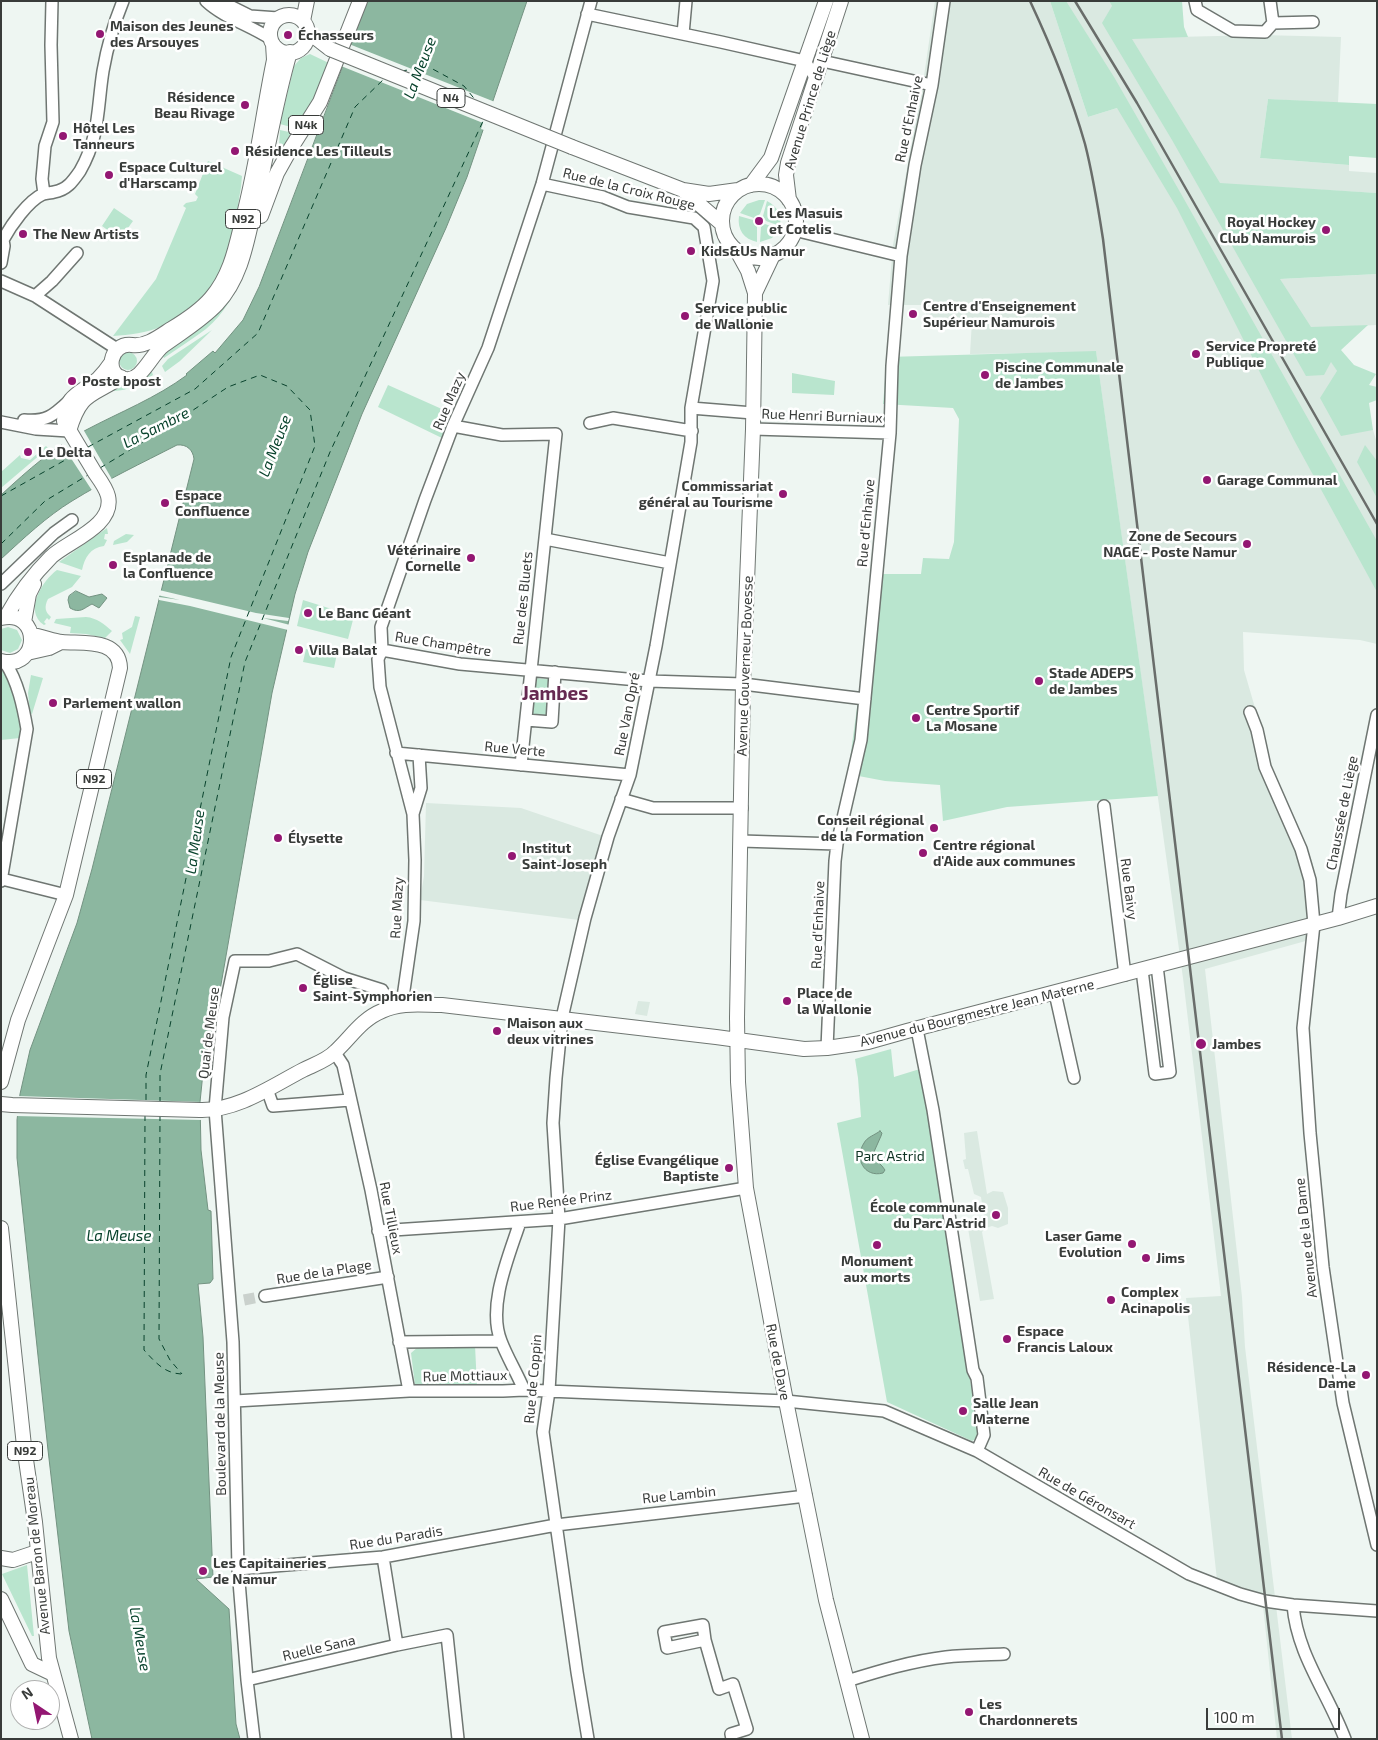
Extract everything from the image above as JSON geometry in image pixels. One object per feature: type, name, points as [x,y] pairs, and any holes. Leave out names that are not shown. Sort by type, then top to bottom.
[{"type":"main road","points":[[293,1],[271,28],[272,42],[278,49],[296,50],[307,40],[305,27],[307,1]]},
{"type":"main road","name":"N4k","points":[[246,245],[257,226],[277,173],[320,102],[360,1]]},
{"type":"main road","name":"Avenue Prince de Liège","points":[[745,187],[771,158],[826,1]]},
{"type":"main road","name":"Avenue Prince de Liège","points":[[789,200],[786,175],[788,163],[841,1]]},
{"type":"main road","points":[[281,17],[298,17],[305,27]]},
{"type":"main road","name":"N4","points":[[305,27],[330,49],[683,190],[709,194],[745,187]]},
{"type":"main road","name":"N92","points":[[136,346],[152,341],[196,312],[212,297],[232,263],[254,175],[274,60],[272,42]]},
{"type":"main road","name":"N4","points":[[296,50],[330,49]]},
{"type":"main road","name":"N92","points":[[145,366],[157,350],[217,304],[238,270],[246,245],[281,88],[296,50]]},
{"type":"main road","points":[[762,184],[782,192],[789,200],[794,209],[796,220],[794,230],[787,245],[773,255],[754,258],[737,251],[726,239],[722,224],[723,211],[729,199],[745,187],[762,184]]},
{"type":"main road","name":"N4","points":[[683,190],[722,224]]},
{"type":"main road","name":"Avenue Gouverneur Bovesse","points":[[737,251],[748,271],[755,293],[753,429],[743,684],[738,1040]]},
{"type":"main road","name":"Avenue Gouverneur Bovesse","points":[[755,293],[773,255]]},
{"type":"main road","points":[[126,345],[136,346],[143,352],[146,361],[145,366],[136,378],[125,379],[120,377],[114,372],[111,358],[117,349],[126,345]]},
{"type":"main road","points":[[3,618],[30,580],[53,555],[91,530],[107,513],[109,503],[105,489],[64,421],[65,410],[69,401],[97,380],[111,363]]},
{"type":"main road","points":[[69,431],[73,418],[82,402],[94,392],[120,377]]},
{"type":"main road","points":[[24,622],[29,594],[38,572]]},
{"type":"main road","points":[[3,618],[15,618],[24,622],[31,635],[31,645],[27,653],[18,661],[3,662]]},
{"type":"main road","name":"N92","points":[[1,1082],[5,1050],[66,895],[120,668],[118,658],[109,648],[93,644],[62,642],[31,635]]},
{"type":"main road","name":"N92","points":[[27,653],[49,648],[62,642]]},
{"type":"main road","name":"Avenue du Bourgmestre Jean Materne","points":[[6,1104],[211,1110],[236,1103],[267,1089],[335,1053],[361,1024],[370,1017],[397,1006],[442,1005],[562,1018],[804,1049],[827,1048],[868,1042],[1125,975],[1377,906]]},
{"type":"main road","name":"Rue de Dave","points":[[738,1040],[738,1082],[746,1188],[826,1600],[862,1739]]},
{"type":"main road","name":"Avenue Baron de Moreau","points":[[1,1228],[24,1446],[35,1522],[48,1658],[53,1674]]},
{"type":"main road","points":[[5,1561],[37,1552]]},
{"type":"main road","points":[[1,1599],[32,1664],[53,1674]]},
{"type":"main road","points":[[26,1652],[38,1659],[48,1658]]},
{"type":"main road","name":"N92","points":[[53,1674],[71,1739]]},
{"type":"street","points":[[44,194],[42,179],[45,146],[53,122],[52,1]]},
{"type":"street","points":[[1,263],[4,246],[2,239],[18,217],[44,194],[68,187],[79,172],[86,157],[96,133],[106,55],[123,1]]},
{"type":"street","points":[[206,1],[215,9],[256,29],[272,42]]},
{"type":"street","points":[[220,1],[250,16],[281,17]]},
{"type":"street","name":"Rue Mazy","points":[[397,1006],[414,921],[415,860],[413,814],[380,687],[378,658],[382,650],[381,627],[453,426],[488,348],[542,184],[591,1]]},
{"type":"street","points":[[682,34],[686,1]]},
{"type":"street","name":"Rue d'Enhaive","points":[[827,1048],[837,844],[861,740],[890,433],[892,366],[902,256],[914,165],[932,85],[944,1]]},
{"type":"street","points":[[1195,1],[1197,10],[1233,31],[1265,32],[1273,23],[1313,22]]},
{"type":"street","points":[[1270,1],[1273,23]]},
{"type":"street","points":[[587,14],[805,61],[816,79]]},
{"type":"street","points":[[822,61],[932,85]]},
{"type":"street","name":"Rue de la Croix Rouge","points":[[542,184],[603,197],[628,207],[694,218],[704,227],[713,281],[691,408]]},
{"type":"street","points":[[794,230],[902,256]]},
{"type":"street","points":[[35,296],[52,281],[77,253]]},
{"type":"street","points":[[1,281],[35,296],[117,349]]},
{"type":"street","points":[[4,422],[45,419],[54,415],[69,401]]},
{"type":"street","name":"Rue Henri Burniaux","points":[[691,408],[753,414]]},
{"type":"street","name":"Rue Van Opré","points":[[562,1018],[585,918],[608,837],[630,775],[650,682],[692,432],[691,408]]},
{"type":"street","points":[[590,423],[613,418],[692,432]]},
{"type":"street","points":[[4,422],[36,429],[69,431]]},
{"type":"street","name":"Rue des Bluets","points":[[453,426],[502,435],[556,434],[521,765]]},
{"type":"street","name":"Rue Henri Burniaux","points":[[753,429],[890,433]]},
{"type":"street","points":[[1,584],[54,533],[72,520]]},
{"type":"street","points":[[545,539],[670,562]]},
{"type":"street","name":"Rue Champêtre","points":[[382,650],[460,664],[650,682],[743,684],[865,699]]},
{"type":"street","points":[[3,662],[10,670],[23,705],[27,729],[2,880],[66,895]]},
{"type":"street","points":[[526,720],[552,722],[555,672]]},
{"type":"street","name":"Avenue de la Dame","points":[[1250,712],[1257,730],[1264,767],[1306,864],[1310,880],[1314,924],[1303,1028],[1310,1133],[1323,1267],[1344,1403],[1377,1545]]},
{"type":"street","name":"Chaussée de Liège","points":[[1338,918],[1341,894],[1377,715]]},
{"type":"street","name":"Rue Verte","points":[[396,753],[630,775]]},
{"type":"street","name":"Rue Mazy","points":[[413,814],[421,788],[419,755]]},
{"type":"street","points":[[621,799],[653,808],[742,808]]},
{"type":"street","name":"Rue Baivy","points":[[1104,806],[1125,975]]},
{"type":"street","points":[[741,841],[837,844]]},
{"type":"street","name":"Quai de Meuse","points":[[211,1110],[224,1017],[235,961],[269,961],[297,954],[344,978],[382,990],[397,1006]]},
{"type":"street","points":[[1142,970],[1155,1074],[1170,1072],[1157,966]]},
{"type":"street","points":[[1055,993],[1074,1078]]},
{"type":"street","name":"Rue de Coppin","points":[[562,1018],[553,1122],[559,1219],[549,1391],[543,1432],[588,1739]]},
{"type":"street","points":[[917,1029],[933,1110],[973,1370],[977,1378],[984,1435],[977,1451]]},
{"type":"street","name":"Rue Tillieux","points":[[335,1053],[343,1065],[371,1190],[409,1391]]},
{"type":"street","points":[[267,1089],[274,1106],[350,1100]]},
{"type":"street","name":"Boulevard de la Meuse","points":[[211,1110],[231,1302],[238,1570],[254,1739]]},
{"type":"street","name":"Rue Renée Prinz","points":[[378,1230],[559,1219],[746,1188]]},
{"type":"street","points":[[520,1222],[499,1289],[498,1329],[501,1341],[524,1390]]},
{"type":"street","name":"Rue de la Plage","points":[[265,1296],[388,1276]]},
{"type":"street","points":[[231,1302],[244,1300]]},
{"type":"street","points":[[399,1342],[501,1341]]},
{"type":"street","name":"Rue Mottiaux","points":[[235,1401],[409,1391],[524,1390],[786,1401]]},
{"type":"street","name":"Rue de Géronsart","points":[[786,1401],[884,1411],[977,1451],[1189,1574],[1248,1596],[1293,1605],[1377,1611]]},
{"type":"street","name":"Rue Lambin","points":[[556,1525],[806,1496]]},
{"type":"street","name":"Rue du Paradis","points":[[238,1570],[383,1557],[556,1525]]},
{"type":"street","points":[[383,1557],[397,1645]]},
{"type":"street","points":[[1293,1605],[1294,1622],[1303,1651],[1345,1739]]},
{"type":"street","name":"Ruelle Sana","points":[[247,1680],[447,1635],[458,1739]]},
{"type":"street","points":[[705,1640],[719,1690],[733,1684],[747,1729],[731,1734],[732,1739]]},
{"type":"street","points":[[847,1681],[889,1668],[947,1657],[1004,1654]]},
{"type":"shaded area","points":[[935,1],[1050,1],[1088,117],[1117,108],[1053,1],[1109,1],[1132,38],[1261,35],[1341,37],[1338,103],[1268,99],[1260,158],[1349,165],[1349,171],[1377,173],[1377,193],[1220,184],[1280,279],[1377,274],[1377,325],[1311,328],[1373,430],[1377,443],[1377,644],[1360,640],[1243,632],[1244,670],[1265,742],[1268,764],[1312,861],[1317,883],[1320,937],[1205,969],[1242,1297],[1245,1347],[1292,1739],[1277,1739],[1262,1596],[1217,1580],[1186,1298],[1221,1296],[1183,978],[1096,352],[970,354],[972,321],[927,322],[925,305],[888,305],[893,245],[924,76]]},
{"type":"shaded area","name":"Institut Saint-Joseph","points":[[426,803],[521,808],[603,836],[594,877],[579,920],[420,900],[424,876]]},
{"type":"shaded area","points":[[638,1001],[650,1002],[647,1016],[635,1014]]},
{"type":"shaded area","name":"École communale du Parc Astrid","points":[[977,1131],[987,1194],[993,1191],[1003,1192],[1008,1208],[1008,1224],[998,1228],[992,1226],[982,1232],[994,1299],[980,1301],[967,1222],[984,1218],[981,1197],[974,1194],[968,1169],[965,1169],[963,1160],[966,1159],[964,1133]]},
{"type":"green space","points":[[1050,1],[1066,1],[1114,77],[1377,541],[1377,592],[1294,440],[1177,208],[1117,108],[1088,117]]},
{"type":"green space","points":[[1109,1],[1182,1],[1184,27],[1188,37],[1132,39],[1220,183],[1377,193],[1377,274],[1280,279],[1311,327],[1368,325],[1341,350],[1354,365],[1376,374],[1369,385],[1377,387],[1377,400],[1369,403],[1373,430],[1341,436],[1320,398],[1337,371],[1331,362],[1324,375],[1306,376],[1172,140],[1102,23],[1112,6]]},
{"type":"green space","points":[[310,54],[333,65],[298,129],[280,124],[294,66],[301,58]]},
{"type":"green space","points":[[1268,99],[1377,104],[1377,158],[1349,156],[1349,165],[1260,158]]},
{"type":"green space","points":[[280,130],[298,134],[278,165]]},
{"type":"green space","points":[[208,161],[242,176],[232,243],[219,275],[212,286],[194,305],[173,320],[150,330],[113,336],[156,279],[186,208],[183,206],[186,203],[196,201],[198,197],[195,194]]},
{"type":"green space","points":[[765,200],[760,214],[754,218],[740,213],[747,204]]},
{"type":"green space","points":[[767,201],[778,212],[780,226],[766,221],[763,216]]},
{"type":"green space","points":[[114,208],[133,221],[120,239],[102,226]]},
{"type":"green space","points":[[739,216],[753,220],[757,227],[757,242],[748,239],[742,233],[739,226]]},
{"type":"green space","points":[[765,224],[779,229],[772,238],[760,242],[761,227]]},
{"type":"green space","points":[[244,266],[245,270],[238,286],[229,302],[213,323],[164,358],[161,353],[194,332]]},
{"type":"green space","points":[[212,330],[180,361],[165,372],[162,366],[168,359]]},
{"type":"green space","points":[[1096,351],[1158,796],[1007,807],[943,821],[940,785],[885,781],[848,774],[875,574],[921,574],[923,558],[949,559],[954,542],[959,419],[953,408],[883,404],[887,357]]},
{"type":"green space","points":[[128,352],[134,355],[137,361],[134,367],[128,370],[122,367],[119,361],[122,355]]},
{"type":"green space","points":[[150,372],[153,375],[130,388],[118,391],[105,390]]},
{"type":"green space","points":[[792,373],[835,381],[834,395],[792,393]]},
{"type":"green space","points":[[388,385],[453,414],[444,439],[378,407]]},
{"type":"green space","points":[[1365,445],[1377,461],[1377,498],[1357,462]]},
{"type":"green space","points":[[46,446],[48,448],[1,488],[1,472],[20,455],[21,458],[30,460]]},
{"type":"green space","points":[[107,528],[108,534],[105,534],[104,539],[107,540],[104,546],[95,549],[89,554],[82,570],[59,562]]},
{"type":"green space","points":[[126,534],[134,535],[127,542],[113,545],[114,541]]},
{"type":"green space","points":[[57,570],[81,576],[72,587],[48,599],[46,609],[51,617],[49,620],[47,618],[44,625],[38,619],[35,612],[35,604],[41,588]]},
{"type":"green space","points":[[303,600],[354,616],[348,639],[297,626]]},
{"type":"green space","points":[[135,616],[140,617],[130,654],[120,640],[123,639],[122,633],[132,627]]},
{"type":"green space","points":[[86,617],[97,620],[112,631],[105,638],[70,633],[71,627],[54,623],[56,619]]},
{"type":"green space","points":[[8,627],[17,630],[22,640],[18,649],[10,653],[1,650],[1,629]]},
{"type":"green space","points":[[316,644],[338,649],[334,668],[303,662],[306,649],[315,651]]},
{"type":"green space","points":[[1,670],[12,687],[18,705],[22,721],[20,738],[1,740]]},
{"type":"green space","points":[[31,675],[43,678],[32,714],[30,713],[28,693]]},
{"type":"green space","points":[[535,678],[548,679],[548,717],[529,717]]},
{"type":"green space","name":"Parc Astrid","points":[[891,1049],[894,1077],[923,1068],[978,1432],[977,1438],[972,1441],[887,1402],[837,1123],[861,1117],[855,1059]]},
{"type":"green space","points":[[475,1345],[477,1387],[418,1387],[415,1385],[411,1353],[418,1347]]},
{"type":"green space","points":[[27,1565],[34,1636],[32,1636],[2,1574]]},
{"type":"water","name":"La Meuse","points":[[368,1],[527,1],[467,177],[362,414],[308,552],[295,594],[272,693],[216,1013],[204,1063],[200,1102],[201,1150],[208,1210],[211,1211],[213,1279],[210,1283],[198,1284],[203,1337],[213,1577],[196,1579],[229,1609],[236,1724],[240,1739],[92,1739],[69,1631],[17,1158],[17,1120],[20,1094],[30,1050],[77,923],[92,869],[194,459],[191,450],[177,445],[111,479],[53,514],[1,559],[1,495],[52,451],[86,430],[150,398],[187,375],[213,351],[215,353],[243,320],[259,287]]},
{"type":"water","points":[[76,591],[89,597],[102,594],[107,598],[99,608],[92,604],[82,610],[77,610],[70,608],[68,600],[69,596]]},
{"type":"water","points":[[880,1131],[882,1133],[873,1157],[885,1170],[883,1173],[876,1174],[866,1170],[860,1155],[865,1141]]},
{"type":"pier","points":[[349,44],[495,102],[484,130],[481,129],[483,123],[341,66]]},
{"type":"pier","points":[[83,429],[113,481],[93,492],[61,443]]},
{"type":"pier","points":[[159,590],[256,613],[289,618],[288,621],[263,618],[290,625],[288,630],[159,600],[159,597],[180,600],[157,595]]},
{"type":"pier","points":[[17,1096],[203,1102],[202,1120],[15,1116]]},
{"type":"ferry route","points":[[401,71],[429,67],[464,86],[477,102]]},
{"type":"ferry route","points":[[88,447],[195,389],[258,333],[355,107],[385,78]]},
{"type":"ferry route","points":[[160,1103],[160,1074],[245,662],[330,452],[484,119]]},
{"type":"ferry route","points":[[100,468],[228,387],[260,375],[287,386],[310,410],[315,446],[231,657],[146,1075],[146,1101]]},
{"type":"ferry route","points":[[1,496],[76,454]]},
{"type":"ferry route","points":[[1,544],[45,501],[88,475]]},
{"type":"ferry route","points":[[145,1115],[144,1350],[156,1363],[165,1369],[181,1374]]},
{"type":"ferry route","points":[[160,1115],[159,1339],[170,1360],[182,1374]]},
{"type":"tunnel","points":[[244,1300],[265,1296]]},
{"type":"railway","points":[[1030,1],[1046,36],[1080,126],[1090,167],[1103,239],[1282,1739]]},
{"type":"railway","points":[[1075,1],[1137,103],[1377,524]]},
{"type":"place","name":"Maison des Jeunes des Arsouyes","points":[[100,34]]},
{"type":"place","name":"Échasseurs","points":[[288,35]]},
{"type":"place","name":"Résidence Beau Rivage","points":[[245,105]]},
{"type":"place","name":"Hôtel Les Tanneurs","points":[[63,136]]},
{"type":"place","name":"Résidence Les Tilleuls","points":[[235,151]]},
{"type":"place","name":"Espace Culturel d'Harscamp","points":[[109,175]]},
{"type":"place","name":"Les Masuis et Cotelis","points":[[759,221]]},
{"type":"place","name":"Royal Hockey Club Namurois","points":[[1326,230]]},
{"type":"place","name":"The New Artists","points":[[23,234]]},
{"type":"place","name":"Kids&Us Namur","points":[[691,251]]},
{"type":"place","name":"Centre d'Enseignement Supérieur Namurois","points":[[913,314]]},
{"type":"place","name":"Service public de Wallonie","points":[[685,316]]},
{"type":"place","name":"Service Propreté Publique","points":[[1196,354]]},
{"type":"place","name":"Piscine Communale de Jambes","points":[[985,375]]},
{"type":"place","name":"Poste bpost","points":[[72,381]]},
{"type":"place","name":"Le Delta","points":[[28,452]]},
{"type":"place","name":"Garage Communal","points":[[1207,480]]},
{"type":"place","name":"Commissariat général au Tourisme","points":[[783,494]]},
{"type":"place","name":"Espace Confluence","points":[[165,503]]},
{"type":"place","name":"Zone de Secours NAGE - Poste Namur","points":[[1247,544]]},
{"type":"place","name":"Vétérinaire Cornelle","points":[[471,558]]},
{"type":"place","name":"Esplanade de la Confluence","points":[[113,565]]},
{"type":"place","name":"Le Banc Géant","points":[[308,613]]},
{"type":"place","name":"Villa Balat","points":[[299,650]]},
{"type":"place","name":"Stade ADEPS de Jambes","points":[[1039,681]]},
{"type":"place","name":"Parlement wallon","points":[[53,703]]},
{"type":"place","name":"Centre Sportif La Mosane","points":[[916,718]]},
{"type":"place","name":"Conseil régional de la Formation","points":[[934,828]]},
{"type":"place","name":"Élysette","points":[[278,838]]},
{"type":"place","name":"Centre régional d'Aide aux communes","points":[[923,853]]},
{"type":"place","name":"Institut Saint-Joseph","points":[[512,856]]},
{"type":"place","name":"Église Saint-Symphorien","points":[[303,988]]},
{"type":"place","name":"Place de la Wallonie","points":[[787,1001]]},
{"type":"place","name":"Maison aux deux vitrines","points":[[497,1031]]},
{"type":"place","name":"Jambes","points":[[1201,1044]]},
{"type":"place","name":"Église Evangélique Baptiste","points":[[729,1168]]},
{"type":"place","name":"École communale du Parc Astrid","points":[[996,1215]]},
{"type":"place","name":"Laser Game Evolution","points":[[1132,1244]]},
{"type":"place","name":"Monument aux morts","points":[[877,1245]]},
{"type":"place","name":"Jims","points":[[1146,1258]]},
{"type":"place","name":"Complex Acinapolis","points":[[1111,1300]]},
{"type":"place","name":"Espace Francis Laloux","points":[[1007,1339]]},
{"type":"place","name":"Résidence-La Dame","points":[[1366,1375]]},
{"type":"place","name":"Salle Jean Materne","points":[[963,1411]]},
{"type":"place","name":"Les Capitaineries de Namur","points":[[203,1571]]},
{"type":"place","name":"Les Chardonnerets","points":[[969,1712]]},
{"type":"district","name":"Jambes","points":[[555,694]]},
{"type":"water label","name":"La Sambre","points":[[156,428]]}]
